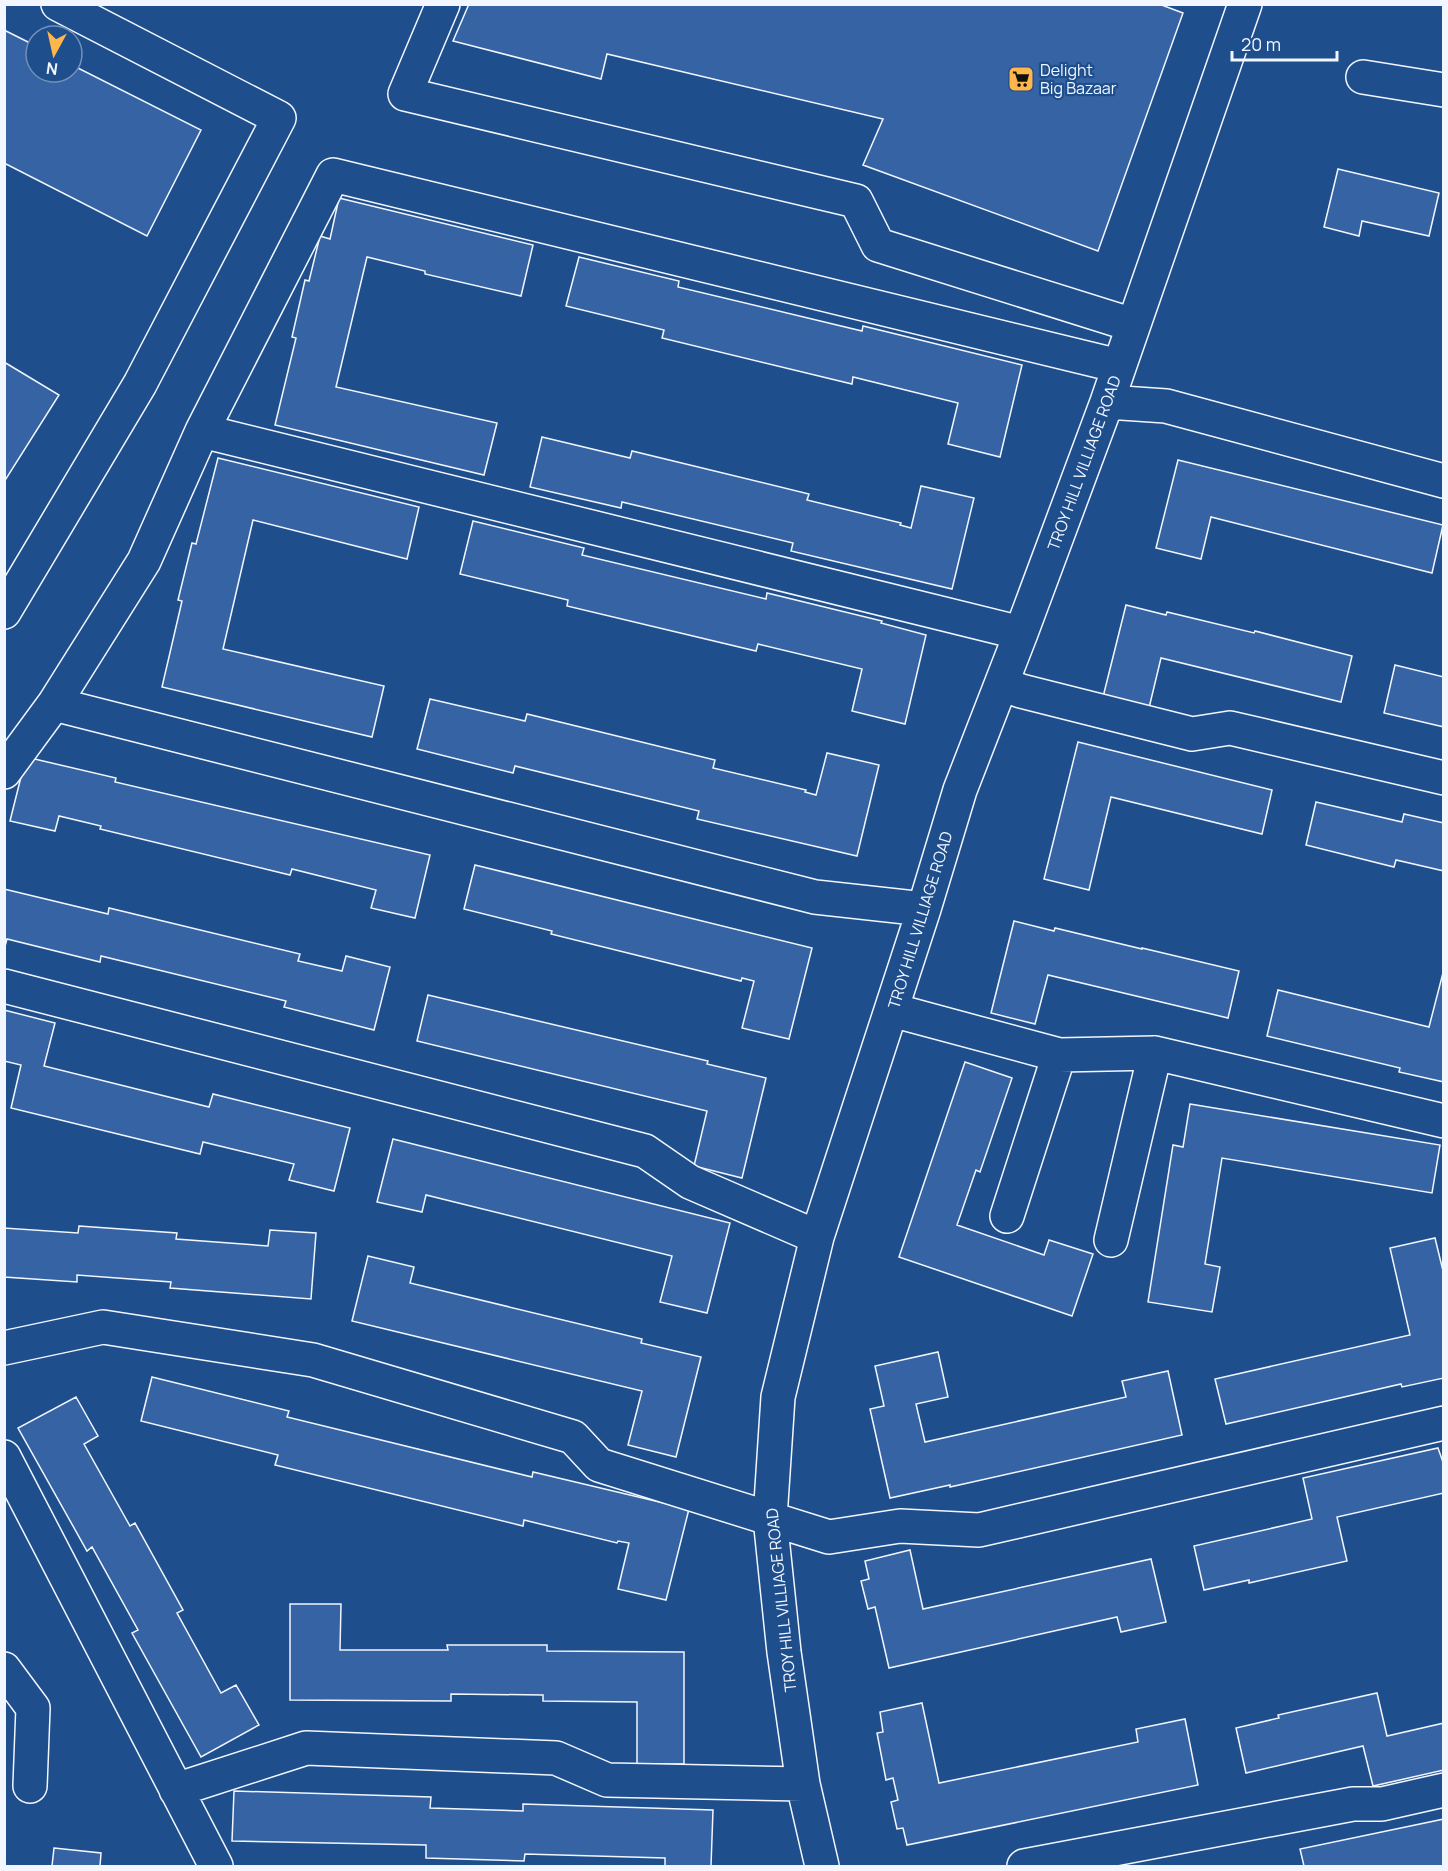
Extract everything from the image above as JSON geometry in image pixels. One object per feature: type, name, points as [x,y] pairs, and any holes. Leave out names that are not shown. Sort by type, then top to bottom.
[{"type":"street","points":[[4,612],[140,384],[279,118],[58,4]]},
{"type":"street","points":[[443,4],[405,94],[856,201],[878,245],[1133,325]]},
{"type":"street","name":"TROY HILL VILLIAGE ROAD","points":[[822,1866],[803,1784],[784,1652],[770,1518],[778,1397],[818,1237],[960,790],[1107,402],[1245,4]]},
{"type":"street","points":[[1364,77],[1443,90]]},
{"type":"street","points":[[4,772],[54,704],[144,561],[202,431],[333,175],[1119,366]]},
{"type":"street","points":[[1107,402],[1166,406],[1443,481]]},
{"type":"street","points":[[202,431],[1021,633]]},
{"type":"street","points":[[1002,684],[1021,692],[1192,734],[1230,728],[1443,778]]},
{"type":"street","points":[[54,704],[815,897],[924,909]]},
{"type":"street","points":[[4,986],[645,1151],[690,1182],[818,1237]]},
{"type":"street","points":[[892,1010],[1059,1055],[1155,1053],[1443,1121]]},
{"type":"street","points":[[1111,1240],[1155,1053]]},
{"type":"street","points":[[1007,1216],[1059,1055]]},
{"type":"street","points":[[4,1348],[103,1327],[313,1360],[573,1437],[599,1465],[829,1537],[900,1526],[979,1530],[1443,1423]]},
{"type":"street","points":[[4,1456],[216,1866]]},
{"type":"street","points":[[4,1669],[33,1708],[30,1786]]},
{"type":"street","points":[[176,1790],[306,1748],[556,1758],[607,1780],[803,1784]]},
{"type":"street","points":[[1024,1866],[1353,1804],[1382,1804],[1443,1790]]},
{"type":"building","points":[[469,4],[1159,4],[1183,13],[1098,251],[863,165],[883,119],[607,54],[601,79],[453,41]]},
{"type":"building","points":[[4,30],[24,40],[24,84],[84,84],[84,71],[201,130],[147,236],[4,163]]},
{"type":"building","points":[[1338,169],[1439,193],[1429,236],[1362,221],[1359,236],[1324,227]]},
{"type":"building","points":[[339,198],[533,245],[521,296],[425,274],[425,271],[367,257],[336,387],[497,423],[484,475],[275,425],[296,338],[292,337],[305,280],[309,281],[320,236],[330,239]]},
{"type":"building","points":[[579,257],[679,281],[678,287],[862,331],[863,326],[1022,365],[1000,457],[948,444],[958,403],[853,377],[852,384],[662,338],[664,330],[566,306]]},
{"type":"building","points":[[4,362],[59,395],[4,482]]},
{"type":"building","points":[[542,437],[630,458],[632,451],[809,494],[807,500],[901,523],[900,525],[911,528],[921,486],[974,498],[952,589],[791,551],[793,543],[622,502],[621,508],[530,487]]},
{"type":"building","points":[[218,458],[419,507],[407,559],[253,520],[223,649],[384,686],[372,737],[162,687],[182,601],[178,600],[192,543],[196,544]]},
{"type":"building","points":[[1178,460],[1443,525],[1432,573],[1211,517],[1201,559],[1156,548]]},
{"type":"building","points":[[473,521],[584,548],[582,555],[766,599],[767,593],[882,621],[881,623],[926,635],[905,724],[852,711],[862,669],[758,644],[756,651],[567,606],[568,600],[460,574]]},
{"type":"building","points":[[1126,605],[1166,615],[1167,612],[1254,633],[1255,631],[1352,656],[1341,702],[1161,658],[1149,708],[1103,697]]},
{"type":"building","points":[[1395,665],[1444,677],[1444,727],[1384,713]]},
{"type":"building","points":[[430,699],[525,721],[527,714],[715,760],[713,768],[806,790],[805,792],[816,795],[827,753],[879,765],[857,856],[697,819],[699,811],[515,766],[513,773],[417,749]]},
{"type":"building","points":[[1078,742],[1272,790],[1262,834],[1111,797],[1089,890],[1044,879]]},
{"type":"building","points":[[26,757],[116,778],[115,782],[430,855],[415,918],[371,908],[376,890],[292,869],[290,875],[100,829],[101,826],[59,816],[55,831],[10,821]]},
{"type":"building","points":[[1316,802],[1402,822],[1404,814],[1444,823],[1444,871],[1396,860],[1394,867],[1306,845]]},
{"type":"building","points":[[475,865],[812,948],[789,1039],[742,1028],[754,981],[742,978],[741,981],[551,934],[552,931],[464,909]]},
{"type":"building","points":[[4,889],[108,914],[109,908],[300,954],[298,961],[342,971],[346,956],[390,967],[374,1030],[284,1007],[286,1001],[101,956],[100,962],[7,939],[4,950]]},
{"type":"building","points":[[1014,921],[1054,931],[1055,928],[1239,971],[1228,1018],[1048,975],[1035,1024],[991,1013]]},
{"type":"building","points":[[1444,969],[1444,1082],[1399,1072],[1400,1068],[1267,1036],[1278,990],[1429,1027]]},
{"type":"building","points":[[428,995],[708,1061],[707,1064],[766,1078],[742,1178],[694,1166],[707,1111],[417,1041]]},
{"type":"building","points":[[4,1010],[55,1023],[44,1066],[209,1107],[213,1094],[350,1128],[334,1191],[289,1180],[294,1164],[203,1142],[200,1154],[11,1108],[21,1065],[4,1061]]},
{"type":"building","points":[[965,1062],[1012,1078],[980,1172],[976,1170],[957,1225],[1044,1255],[1049,1240],[1093,1254],[1072,1316],[899,1257]]},
{"type":"building","points":[[1190,1104],[1440,1145],[1432,1193],[1222,1158],[1205,1264],[1220,1267],[1212,1312],[1148,1302],[1173,1145],[1183,1147]]},
{"type":"building","points":[[393,1139],[730,1223],[707,1313],[660,1302],[672,1256],[426,1195],[422,1212],[377,1202]]},
{"type":"building","points":[[79,1226],[177,1233],[176,1239],[268,1246],[270,1230],[316,1233],[311,1299],[170,1288],[171,1282],[77,1275],[77,1282],[4,1277],[4,1228],[78,1233]]},
{"type":"building","points":[[1435,1238],[1444,1275],[1444,1378],[1402,1387],[1401,1384],[1226,1424],[1215,1379],[1410,1335],[1390,1248]]},
{"type":"building","points":[[368,1256],[414,1267],[410,1283],[642,1339],[641,1343],[701,1357],[676,1457],[628,1445],[642,1391],[352,1321]]},
{"type":"building","points":[[938,1352],[948,1397],[916,1404],[925,1442],[1126,1397],[1122,1381],[1168,1371],[1182,1435],[950,1487],[950,1485],[890,1498],[870,1409],[884,1406],[875,1366]]},
{"type":"building","points":[[152,1377],[289,1411],[287,1417],[532,1477],[533,1472],[689,1509],[666,1600],[618,1589],[629,1543],[618,1541],[617,1543],[524,1520],[523,1526],[275,1465],[278,1455],[141,1421]]},
{"type":"building","points":[[76,1397],[98,1436],[84,1444],[130,1526],[135,1523],[183,1610],[177,1613],[221,1693],[236,1685],[259,1725],[201,1757],[132,1633],[138,1630],[92,1547],[87,1551],[18,1428]]},
{"type":"building","points":[[1438,1448],[1444,1465],[1444,1493],[1337,1517],[1347,1561],[1249,1583],[1249,1580],[1204,1590],[1194,1546],[1312,1519],[1303,1478]]},
{"type":"building","points":[[910,1550],[923,1609],[1151,1559],[1166,1622],[1121,1632],[1117,1617],[889,1668],[875,1607],[868,1609],[861,1581],[869,1579],[865,1561]]},
{"type":"building","points":[[290,1604],[341,1604],[340,1650],[448,1650],[447,1645],[547,1645],[547,1651],[684,1652],[684,1764],[637,1764],[637,1702],[543,1701],[543,1695],[451,1694],[451,1701],[290,1700]]},
{"type":"building","points":[[1377,1693],[1387,1736],[1444,1723],[1444,1770],[1373,1786],[1363,1746],[1246,1773],[1236,1728],[1279,1718],[1278,1715]]},
{"type":"building","points":[[922,1703],[939,1783],[1138,1742],[1136,1729],[1185,1719],[1198,1785],[907,1845],[903,1828],[897,1829],[891,1802],[898,1800],[893,1778],[886,1780],[877,1733],[883,1732],[880,1712]]},
{"type":"building","points":[[234,1791],[431,1797],[430,1808],[523,1811],[523,1804],[713,1810],[711,1866],[665,1866],[665,1858],[525,1854],[524,1861],[426,1858],[426,1845],[232,1841]]},
{"type":"building","points":[[1444,1819],[1444,1866],[1304,1866],[1300,1849]]},
{"type":"building","points":[[54,1848],[101,1853],[100,1866],[52,1866]]},
{"type":"place","name":"Delight Big Bazaar","points":[[1021,79]]}]
